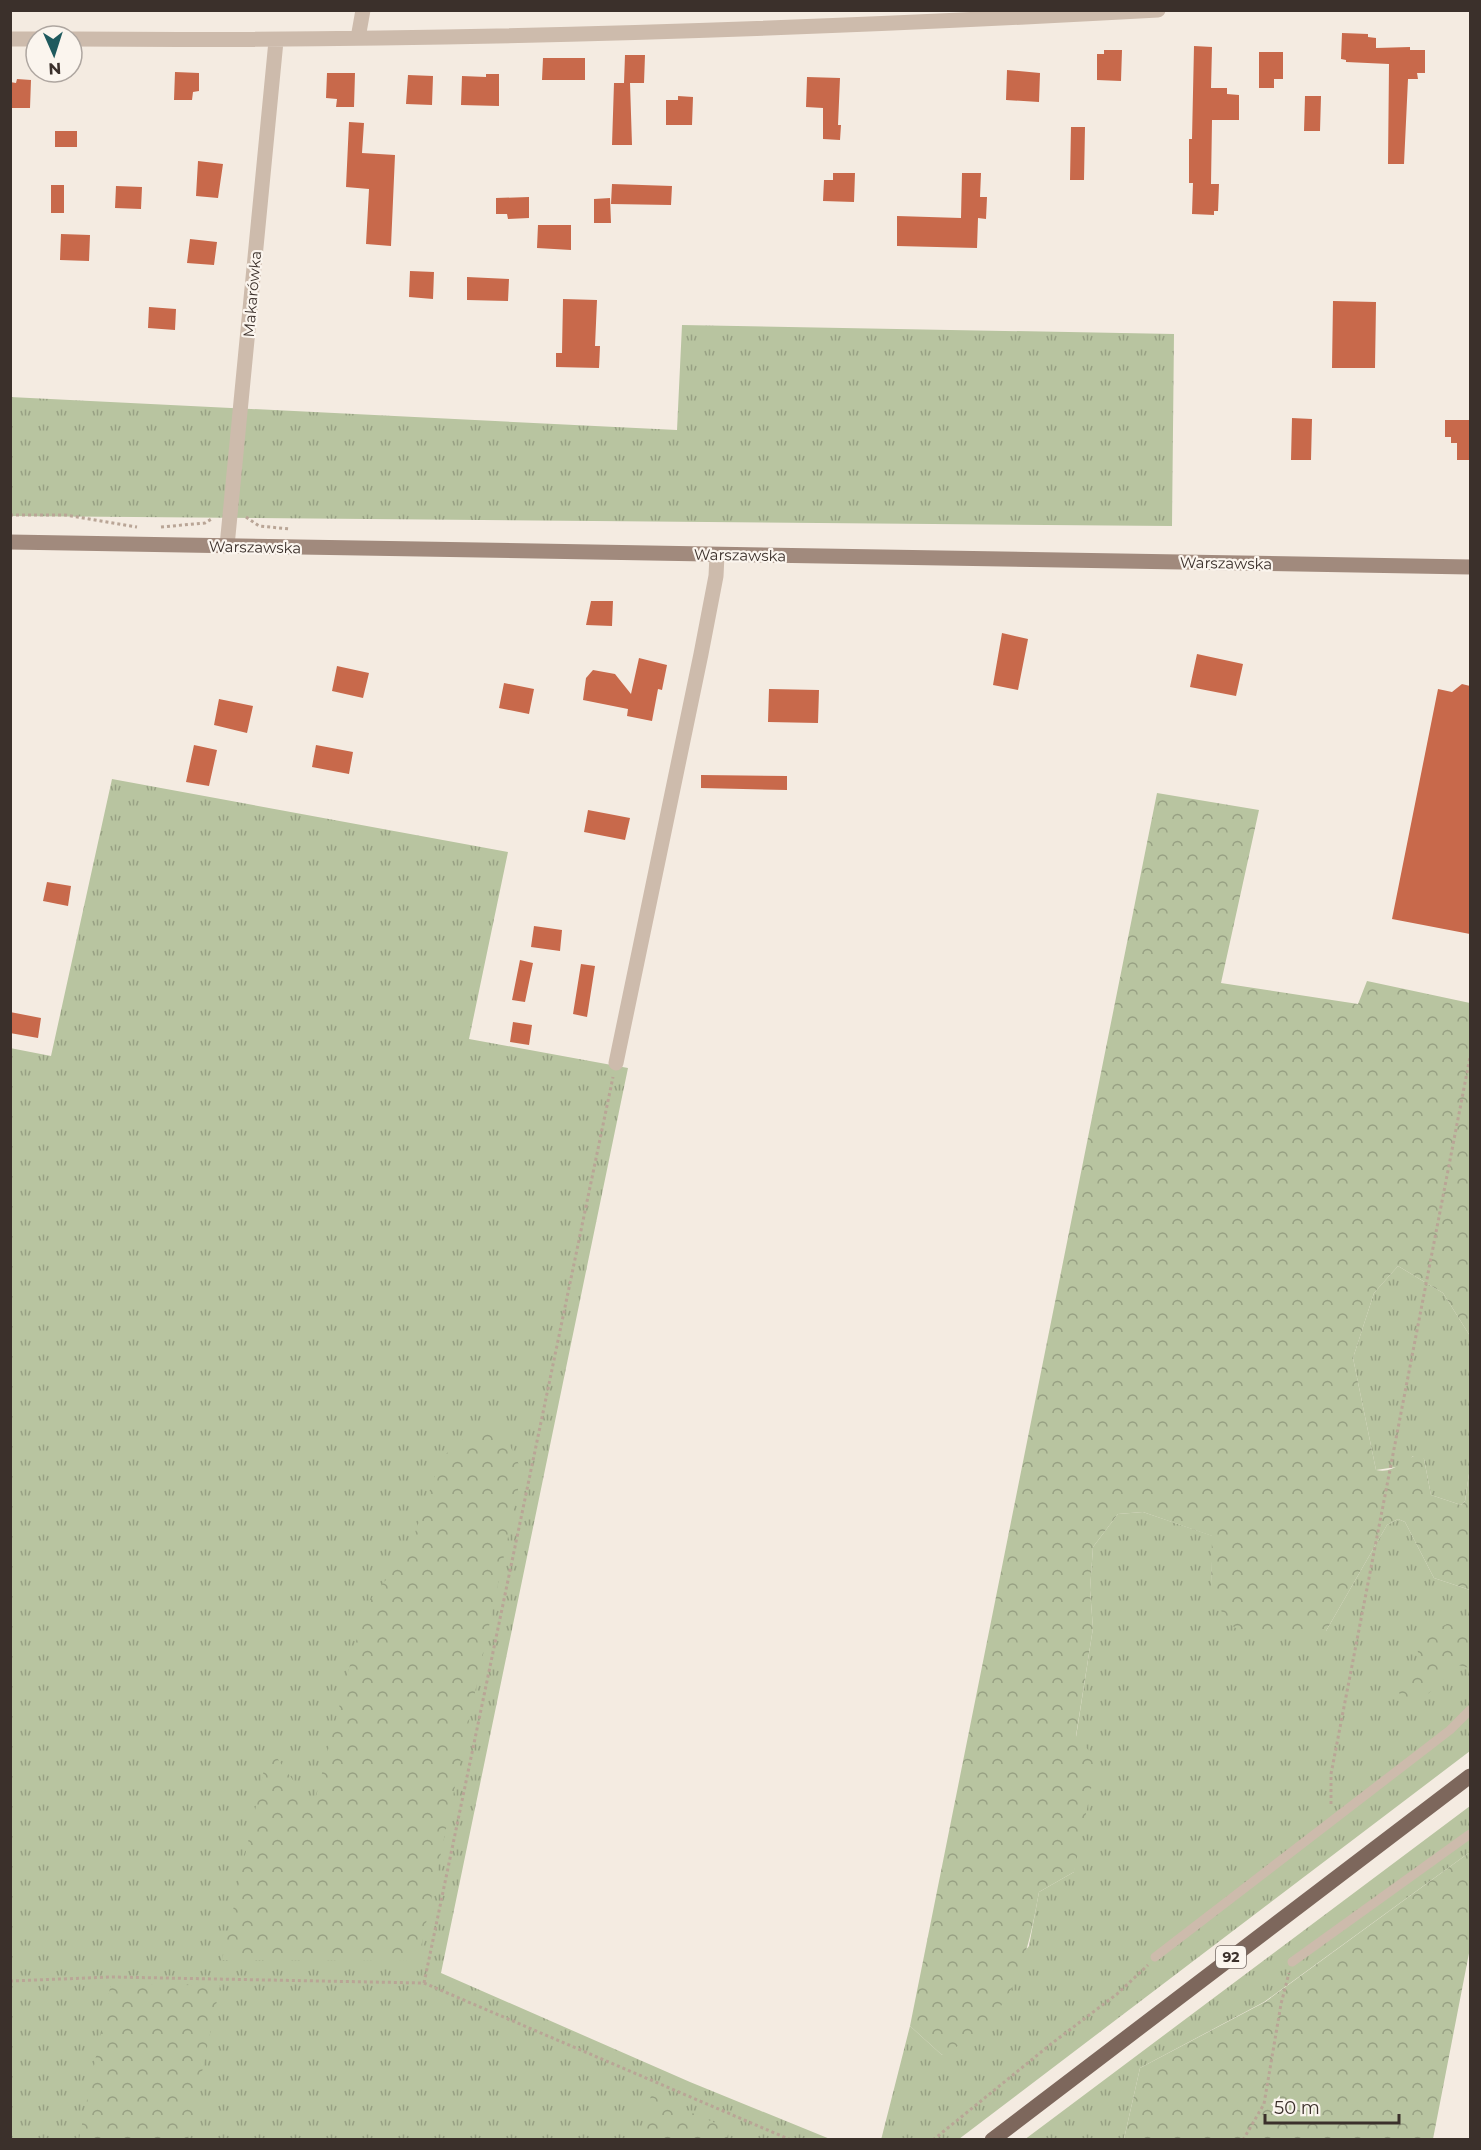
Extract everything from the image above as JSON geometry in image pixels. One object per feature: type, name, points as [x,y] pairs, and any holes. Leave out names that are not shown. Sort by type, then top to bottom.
[{"type":"main road","name":"92","points":[[992,2139],[1470,1776]]},
{"type":"street","points":[[358,38],[363,10]]},
{"type":"street","points":[[84,39],[276,41],[718,32],[1158,10]]},
{"type":"street","name":"Makarówka","points":[[227,546],[276,41]]},
{"type":"street","name":"Warszawska","points":[[10,542],[1470,567]]},
{"type":"street","points":[[616,1064],[703,643],[716,576],[717,555]]},
{"type":"lane","points":[[1155,1958],[1450,1730],[1470,1710]]},
{"type":"lane","points":[[1292,1962],[1470,1834]]},
{"type":"path","points":[[10,515],[65,515],[139,527]]},
{"type":"path","points":[[156,527],[205,523],[216,516],[221,516]]},
{"type":"path","points":[[1332,1822],[1331,1774],[1470,1057]]},
{"type":"path","points":[[424,1983],[616,1064]]},
{"type":"path","points":[[933,2139],[1051,2044],[1118,1994],[1155,1958]]},
{"type":"path","points":[[1243,2139],[1264,2104],[1281,2004],[1292,1962]]},
{"type":"path","points":[[10,1981],[112,1977],[424,1983],[791,2139]]},
{"type":"green space","points":[[682,325],[1174,334],[1172,526],[11,516],[10,397],[677,430]]},
{"type":"green space","points":[[112,779],[508,852],[469,1039],[628,1068],[441,1973],[690,2082],[830,2139],[11,2139],[10,1048],[51,1056]]},
{"type":"green space","points":[[1157,793],[1259,810],[1221,983],[1358,1004],[1367,981],[1470,1003],[1470,1336],[1443,1293],[1398,1266],[1374,1293],[1353,1358],[1376,1470],[1388,1470],[1418,1454],[1424,1459],[1431,1495],[1461,1505],[1465,1501],[1470,1467],[1470,1590],[1434,1578],[1405,1522],[1398,1519],[1387,1525],[1326,1631],[1244,1633],[1226,1622],[1211,1586],[1212,1536],[1143,1512],[1118,1514],[1093,1547],[1090,1590],[1093,1628],[1076,1736],[1097,1760],[1074,1872],[1039,1892],[1021,1966],[1000,2007],[985,2025],[966,2041],[942,2055],[910,2026]]},
{"type":"green space","points":[[1398,1266],[1443,1293],[1470,1336],[1470,1467],[1465,1501],[1461,1505],[1431,1495],[1424,1459],[1413,1456],[1403,1466],[1376,1470],[1353,1358],[1374,1293]]},
{"type":"green space","points":[[485,1421],[504,1433],[522,1471],[418,1961],[222,1960],[269,1747],[313,1808],[365,1607],[409,1550],[441,1458]]},
{"type":"green space","points":[[1143,1512],[1213,1536],[1211,1586],[1326,1631],[1387,1525],[1398,1519],[1405,1522],[1434,1578],[1470,1590],[1470,1751],[959,2139],[881,2140],[910,2026],[942,2055],[1029,1946],[1039,1892],[1074,1872],[1076,1737],[1093,1628],[1090,1590],[1093,1547],[1118,1514]]},
{"type":"green space","points":[[1447,1624],[1470,1627],[1470,1668],[1454,1664],[1433,1690],[1418,1699],[1402,1699],[1397,1688],[1415,1673],[1419,1663],[1416,1640]]},
{"type":"green space","points":[[1470,1806],[1470,1852],[1264,2002],[1140,2068],[1124,2139],[1024,2140]]},
{"type":"green space","points":[[1470,1852],[1470,1948],[1433,2139],[1124,2139],[1140,2068],[1265,2002]]},
{"type":"green space","points":[[111,1983],[220,1986],[188,2139],[79,2139]]},
{"type":"green space","points":[[651,2095],[729,2129],[727,2139],[642,2139]]},
{"type":"building","points":[[1342,33],[1368,34],[1368,37],[1376,38],[1376,48],[1410,47],[1410,50],[1425,50],[1425,73],[1417,73],[1418,79],[1408,79],[1404,164],[1388,164],[1389,64],[1346,62],[1341,59]]},
{"type":"building","points":[[1194,46],[1212,47],[1211,88],[1227,88],[1227,94],[1239,95],[1239,120],[1212,120],[1211,184],[1219,184],[1218,211],[1214,211],[1214,215],[1192,214],[1193,183],[1189,183],[1189,139],[1192,139]]},
{"type":"building","points":[[1104,50],[1122,50],[1121,81],[1097,80],[1097,54],[1104,54]]},
{"type":"building","points":[[1259,52],[1283,52],[1283,79],[1274,79],[1274,88],[1259,88]]},
{"type":"building","points":[[625,55],[645,55],[644,83],[624,83]]},
{"type":"building","points":[[543,58],[585,58],[585,80],[542,80]]},
{"type":"building","points":[[1007,70],[1040,73],[1039,102],[1006,100]]},
{"type":"building","points":[[175,72],[199,73],[199,91],[193,92],[192,100],[174,100]]},
{"type":"building","points":[[327,73],[355,73],[354,107],[336,107],[337,99],[326,98]]},
{"type":"building","points":[[486,74],[499,74],[499,106],[461,105],[462,76],[486,77]]},
{"type":"building","points":[[408,75],[433,76],[432,105],[406,104]]},
{"type":"building","points":[[807,77],[840,78],[838,125],[841,125],[840,140],[823,139],[823,108],[806,107]]},
{"type":"building","points":[[17,79],[24,80],[24,84],[31,84],[30,108],[10,108],[10,82],[16,83]]},
{"type":"building","points":[[614,83],[630,83],[632,145],[612,145]]},
{"type":"building","points":[[678,96],[693,97],[692,125],[666,125],[666,100],[678,100]]},
{"type":"building","points":[[1305,96],[1321,96],[1320,131],[1304,131]]},
{"type":"building","points":[[349,122],[364,123],[362,153],[395,155],[391,246],[366,244],[369,189],[346,187]]},
{"type":"building","points":[[1071,127],[1085,127],[1084,180],[1070,180]]},
{"type":"building","points":[[55,131],[77,131],[77,147],[55,147]]},
{"type":"building","points":[[198,161],[223,164],[218,198],[196,196]]},
{"type":"building","points":[[833,173],[855,173],[854,202],[823,201],[824,180],[833,180]]},
{"type":"building","points":[[962,173],[981,173],[980,197],[987,197],[986,219],[978,218],[977,248],[897,246],[897,216],[961,218]]},
{"type":"building","points":[[612,184],[672,186],[671,205],[611,204]]},
{"type":"building","points":[[51,185],[64,185],[64,213],[51,213]]},
{"type":"building","points":[[116,186],[142,187],[141,209],[115,208]]},
{"type":"building","points":[[529,197],[529,218],[508,219],[507,214],[496,214],[496,198]]},
{"type":"building","points":[[610,198],[611,223],[594,223],[594,199]]},
{"type":"building","points":[[538,225],[571,225],[571,250],[537,248]]},
{"type":"building","points":[[61,234],[90,235],[89,261],[60,260]]},
{"type":"building","points":[[190,239],[217,242],[214,265],[187,263]]},
{"type":"building","points":[[410,271],[434,272],[433,299],[409,297]]},
{"type":"building","points":[[467,277],[509,279],[508,301],[467,300]]},
{"type":"building","points":[[563,299],[597,300],[595,346],[600,346],[599,368],[556,367],[556,353],[562,353]]},
{"type":"building","points":[[1333,301],[1376,302],[1375,368],[1332,368]]},
{"type":"building","points":[[149,307],[176,309],[175,330],[148,328]]},
{"type":"building","points":[[1292,418],[1312,419],[1311,460],[1291,460]]},
{"type":"building","points":[[1445,420],[1470,420],[1470,460],[1457,460],[1457,443],[1451,443],[1451,437],[1445,437]]},
{"type":"building","points":[[591,601],[613,601],[612,626],[586,625]]},
{"type":"building","points":[[1002,633],[1028,639],[1018,690],[993,685]]},
{"type":"building","points":[[1197,654],[1243,664],[1236,696],[1190,687]]},
{"type":"building","points":[[639,658],[667,665],[662,690],[658,689],[652,721],[627,716],[628,709],[583,700],[586,678],[593,670],[615,674],[631,694]]},
{"type":"building","points":[[337,666],[369,673],[363,698],[332,691]]},
{"type":"building","points":[[504,683],[534,689],[529,714],[499,708]]},
{"type":"building","points":[[1462,684],[1470,686],[1470,934],[1392,919],[1438,689],[1452,692]]},
{"type":"building","points":[[769,689],[819,690],[818,723],[768,722]]},
{"type":"building","points":[[219,699],[253,706],[247,733],[214,725]]},
{"type":"building","points":[[194,745],[217,750],[209,786],[186,782]]},
{"type":"building","points":[[316,745],[353,752],[349,774],[312,767]]},
{"type":"building","points":[[701,775],[787,776],[787,790],[701,788]]},
{"type":"building","points":[[588,810],[630,818],[625,840],[584,832]]},
{"type":"building","points":[[47,882],[71,886],[68,906],[43,901]]},
{"type":"building","points":[[534,926],[562,930],[560,951],[531,947]]},
{"type":"building","points":[[520,960],[533,963],[525,1002],[512,1000]]},
{"type":"building","points":[[581,964],[595,966],[587,1017],[573,1014]]},
{"type":"building","points":[[10,1012],[41,1018],[38,1038],[10,1033]]},
{"type":"building","points":[[513,1022],[532,1025],[529,1045],[510,1042]]}]
